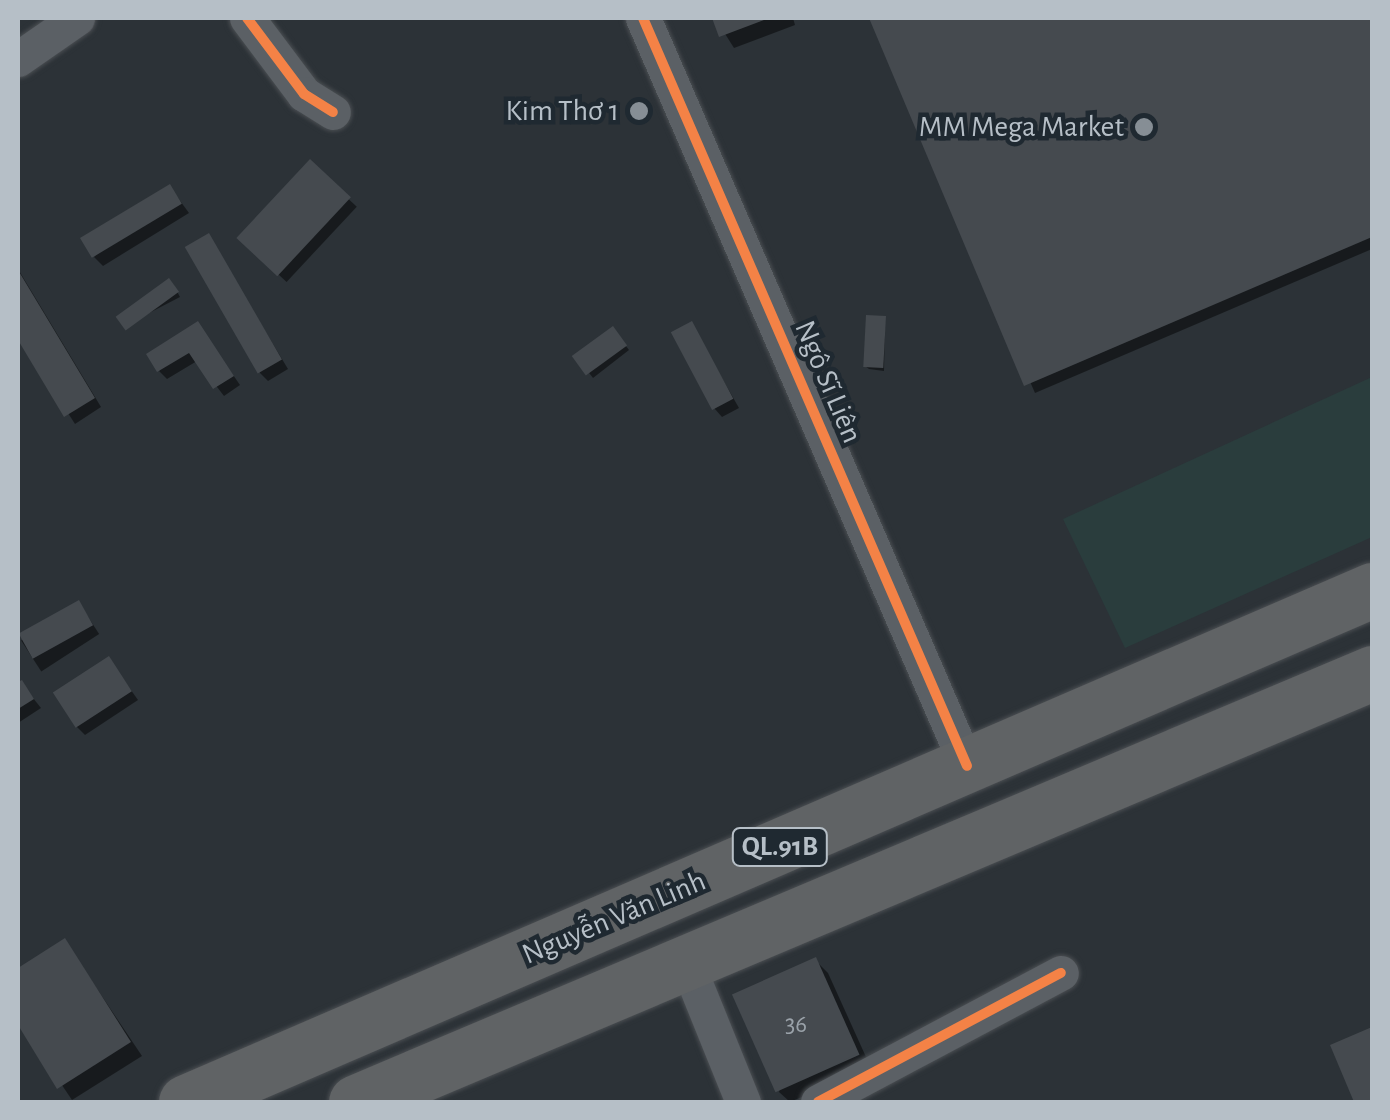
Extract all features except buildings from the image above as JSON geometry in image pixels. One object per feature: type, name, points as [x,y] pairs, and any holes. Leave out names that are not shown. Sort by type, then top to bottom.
[{"type":"highway","name":"Nguyễn Văn Linh","points":[[186,1102],[1372,590]]},
{"type":"highway","name":"QL.91B","points":[[356,1102],[688,966],[1372,673]]},
{"type":"highway","points":[[967,766],[997,834]]},
{"type":"street","points":[[18,58],[77,18]]},
{"type":"street","points":[[247,18],[304,94],[333,112]]},
{"type":"street","name":"Ngô Sĩ Liên","points":[[643,18],[967,766]]},
{"type":"street","points":[[688,966],[743,1102]]},
{"type":"street","points":[[818,1102],[1060,973]]},
{"type":"shaded area","points":[[1372,377],[1372,537],[1125,648],[1063,519]]},
{"type":"cycle path","points":[[247,18],[304,94],[333,112]]},
{"type":"cycle path","points":[[643,18],[967,766]]},
{"type":"cycle path","points":[[818,1102],[1061,973]]},
{"type":"place","name":"Kim Thơ 1","points":[[639,111]]},
{"type":"place","name":"MM Mega Market","points":[[1144,127]]}]
